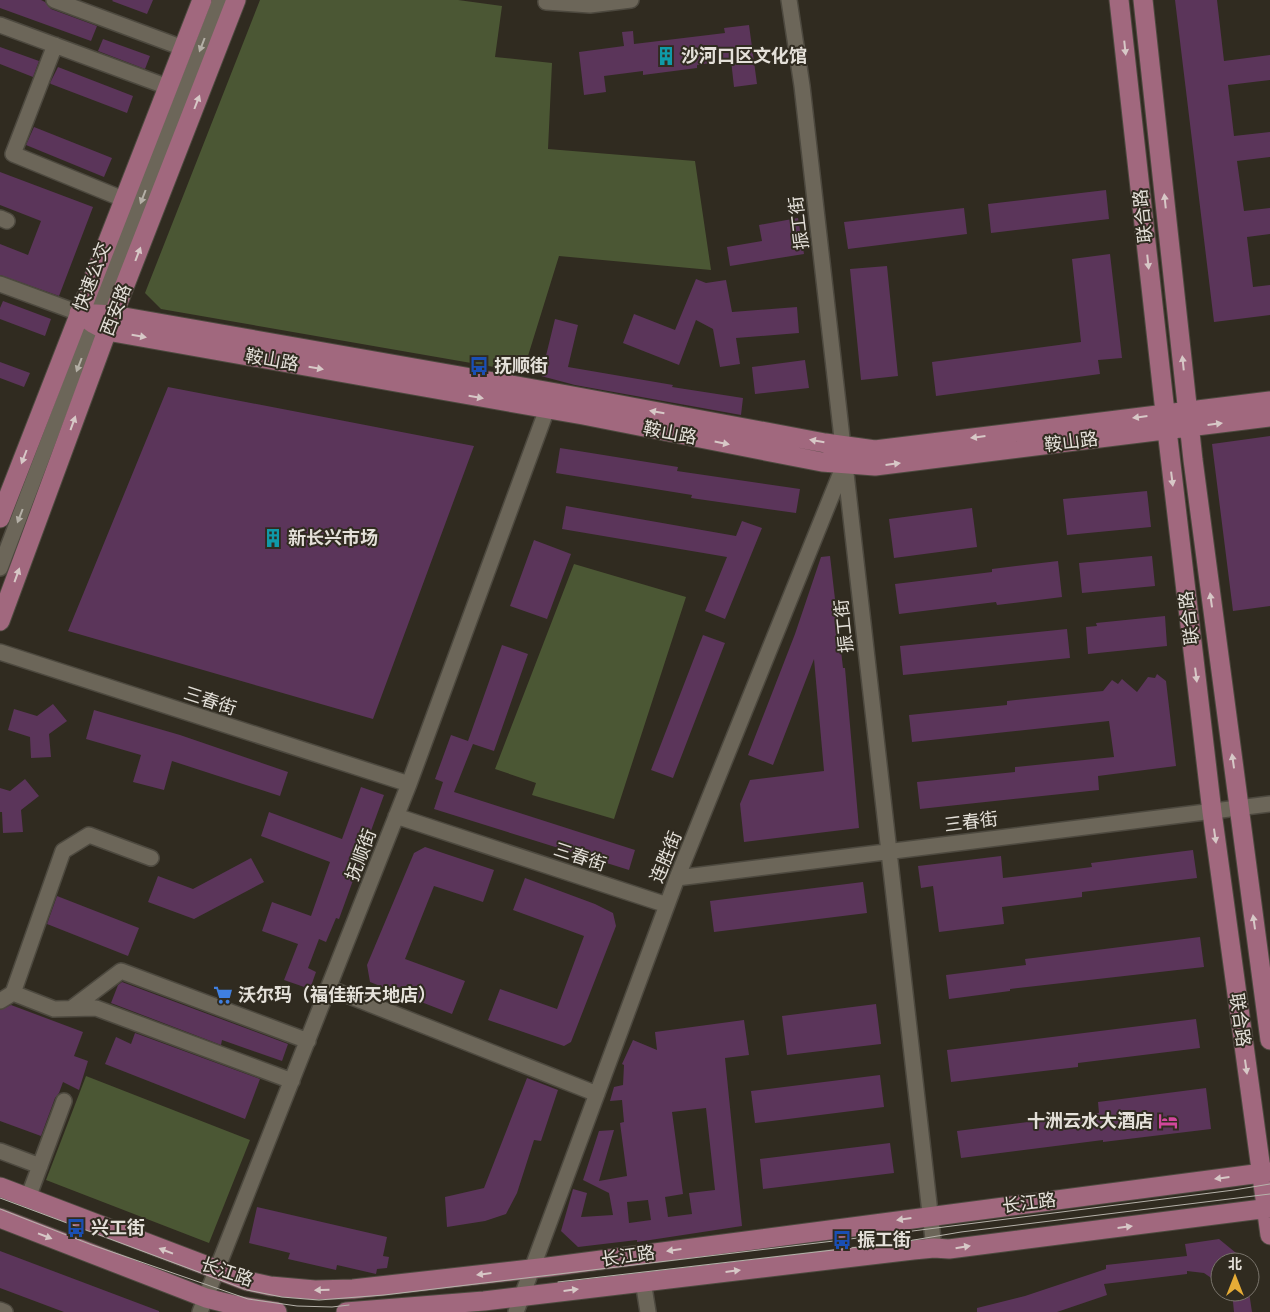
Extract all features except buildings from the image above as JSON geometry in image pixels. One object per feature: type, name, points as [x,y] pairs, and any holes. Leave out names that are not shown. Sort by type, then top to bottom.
[{"type":"main road","name":"西安路","points":[[0,621],[98,319],[123,199],[202,0]]},
{"type":"main road","name":"西安路","points":[[0,518],[98,319],[236,0]]},
{"type":"main road","name":"联合路","points":[[1120,0],[1166,422],[1212,812],[1265,1172],[1270,1235]]},
{"type":"main road","name":"联合路","points":[[1143,0],[1189,419],[1239,808],[1264,950],[1270,1033]]},
{"type":"main road","name":"鞍山路","points":[[98,319],[822,462],[844,454]]},
{"type":"main road","name":"鞍山路","points":[[98,319],[844,454],[876,466],[1189,419],[1270,401]]},
{"type":"main road","name":"鞍山路","points":[[1189,419],[1270,417]]},
{"type":"main road","name":"长江路","points":[[0,1187],[247,1281],[270,1286],[316,1290],[353,1289],[532,1268],[1265,1172]]},
{"type":"main road","name":"长江路","points":[[346,1312],[484,1301],[520,1304],[643,1281],[934,1248],[949,1249],[1268,1209]]},
{"type":"main road","name":"长江路","points":[[0,1218],[203,1305],[234,1305],[276,1312]]},
{"type":"street","points":[[54,0],[183,48]]},
{"type":"street","name":"快速公交","points":[[0,568],[220,0]]},
{"type":"street","points":[[546,2],[590,3],[631,0]]},
{"type":"street","name":"振工街","points":[[789,0],[802,86],[934,1248]]},
{"type":"street","points":[[0,25],[168,87]]},
{"type":"street","points":[[54,45],[13,154],[123,199]]},
{"type":"street","name":"鞍山路","points":[[0,284],[98,319]]},
{"type":"street","name":"抚顺街","points":[[203,1305],[409,784],[547,409]]},
{"type":"street","name":"连胜街","points":[[520,1304],[677,878],[844,454]]},
{"type":"street","name":"三春街","points":[[0,652],[409,784]]},
{"type":"street","name":"三春街","points":[[677,878],[888,850],[1270,804]]},
{"type":"street","name":"三春街","points":[[396,816],[667,905]]},
{"type":"street","points":[[152,858],[89,835],[63,851],[6,997],[54,1009],[96,1008],[292,1081]]},
{"type":"street","points":[[72,1008],[121,971],[308,1041]]},
{"type":"street","points":[[328,988],[597,1094]]},
{"type":"street","points":[[28,1198],[64,1101]]},
{"type":"street","points":[[0,1151],[40,1166]]},
{"type":"street","points":[[643,1281],[648,1312]]},
{"type":"street","points":[[0,1310],[6,1312]]},
{"type":"green space","points":[[260,0],[458,0],[502,6],[495,57],[552,63],[548,149],[695,161],[711,270],[559,256],[523,372],[161,309],[145,293]]},
{"type":"green space","points":[[574,564],[686,597],[614,819],[532,795],[536,783],[495,769]]},
{"type":"green space","points":[[86,1076],[250,1140],[209,1243],[46,1180]]},
{"type":"tram line","points":[[0,1198],[247,1290],[282,1297],[319,1300],[384,1295],[842,1240],[1270,1184]]},
{"type":"tram line","points":[[558,1282],[902,1242],[961,1232],[1270,1194]]},
{"type":"tram line","points":[[0,1209],[92,1245],[248,1299],[297,1306],[332,1307],[349,1305]]},
{"type":"place","name":"沙河口区文化馆","points":[[666,56]]},
{"type":"place","name":"抚顺街","points":[[479,366]]},
{"type":"place","name":"新长兴市场","points":[[273,538]]},
{"type":"place","name":"沃尔玛（福佳新天地店）","points":[[223,995]]},
{"type":"place","name":"十洲云水大酒店","points":[[1168,1121]]},
{"type":"place","name":"兴工街","points":[[76,1228]]},
{"type":"place","name":"振工街","points":[[842,1240]]}]
